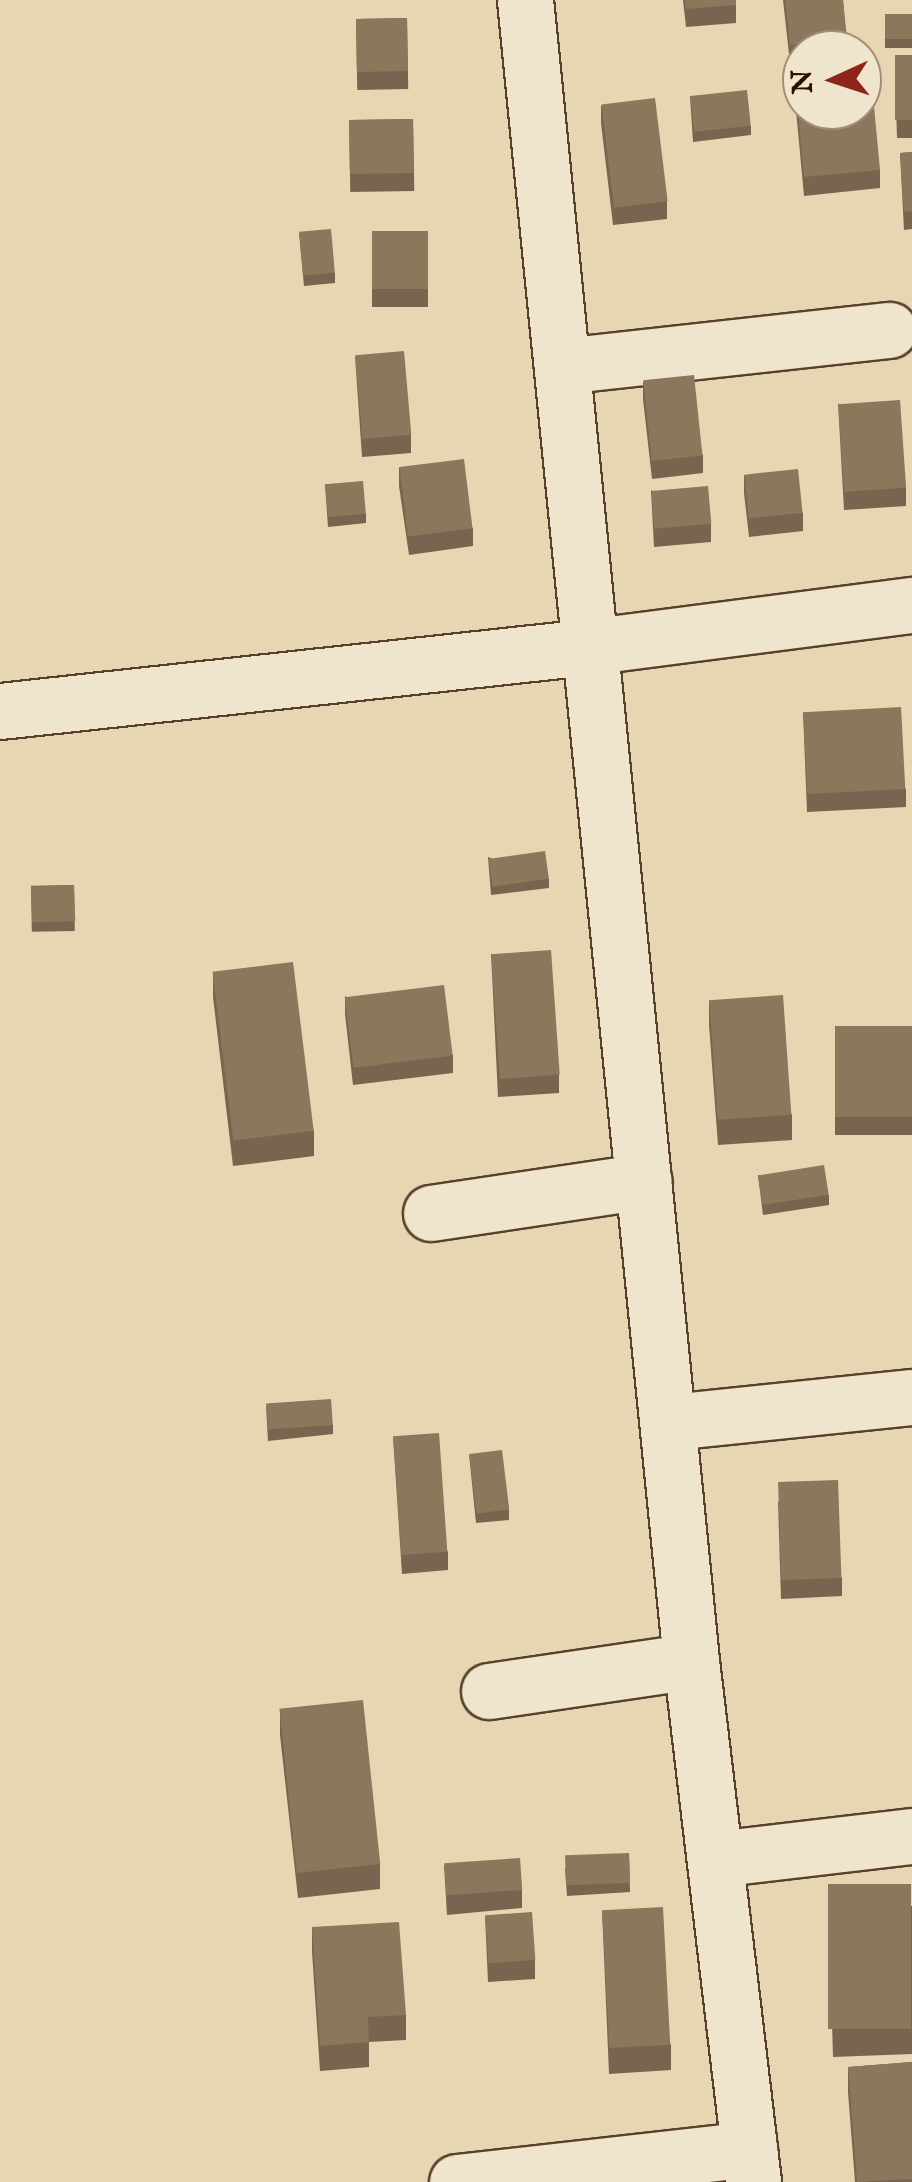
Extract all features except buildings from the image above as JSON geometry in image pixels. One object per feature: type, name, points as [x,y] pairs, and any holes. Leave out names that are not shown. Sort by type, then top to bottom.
[{"type":"street","points":[[457,2182],[751,2166],[691,1661],[525,0]]},
{"type":"street","points":[[562,366],[889,330]]},
{"type":"street","points":[[0,711],[588,647],[912,605]]},
{"type":"street","points":[[431,1213],[644,1181]]},
{"type":"street","points":[[670,1422],[912,1397]]},
{"type":"street","points":[[489,1691],[691,1661]]},
{"type":"street","points":[[714,1859],[912,1836]]}]
